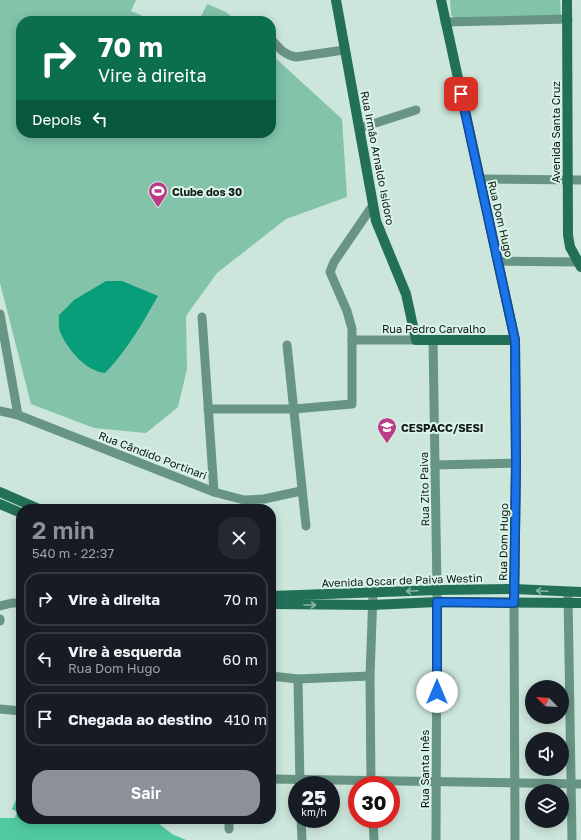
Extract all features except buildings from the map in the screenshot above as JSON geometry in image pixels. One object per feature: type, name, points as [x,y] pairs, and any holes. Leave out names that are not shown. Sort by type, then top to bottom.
[{"type":"street","name":"Rua Irmão Arnaldo Isidoro","points":[[336,0],[376,221],[381,237],[399,273],[406,294],[416,340]]},
{"type":"street","name":"Rua Dom Hugo","points":[[441,0],[515,340],[516,463],[514,603]]},
{"type":"street","name":"Avenida Santa Cruz","points":[[567,0],[568,234],[570,247],[579,265]]},
{"type":"street","points":[[445,22],[568,19]]},
{"type":"street","points":[[276,44],[282,51],[292,56],[306,56],[344,50]]},
{"type":"street","points":[[360,128],[416,110]]},
{"type":"street","points":[[480,179],[581,180]]},
{"type":"street","points":[[208,409],[294,409],[352,404],[352,340],[347,311],[330,272],[334,262],[373,205]]},
{"type":"street","points":[[498,261],[579,265]]},
{"type":"street","points":[[0,314],[18,415]]},
{"type":"street","points":[[202,317],[214,492]]},
{"type":"street","name":"Rua Zito Paiva","points":[[433,339],[437,602]]},
{"type":"street","name":"Rua Pedro Carvalho","points":[[352,340],[515,340]]},
{"type":"street","points":[[287,345],[306,526]]},
{"type":"street","name":"Rua Cândido Portinari","points":[[0,411],[18,415],[214,492],[244,500],[264,499],[302,492]]},
{"type":"street","points":[[435,465],[516,463]]},
{"type":"street","points":[[0,492],[28,504]]},
{"type":"street","points":[[0,504],[16,511]]},
{"type":"street","name":"Avenida Oscar de Paiva Westin","points":[[276,596],[437,590],[514,589],[581,592]]},
{"type":"street","points":[[568,592],[576,785],[572,840]]},
{"type":"street","points":[[371,776],[370,676],[373,593]]},
{"type":"street","name":"Avenida Oscar de Paiva Westin","points":[[276,604],[372,605],[437,602],[581,603]]},
{"type":"street","name":"Rua Santa Inês","points":[[436,840],[437,602]]},
{"type":"street","points":[[0,606],[16,603]]},
{"type":"street","points":[[514,603],[515,840]]},
{"type":"street","points":[[276,677],[298,679],[370,676]]},
{"type":"street","points":[[298,679],[300,776]]},
{"type":"street","points":[[0,709],[16,711]]},
{"type":"street","points":[[276,780],[288,781]]},
{"type":"street","points":[[400,783],[436,782],[576,785]]},
{"type":"street","points":[[229,824],[229,829]]},
{"type":"street","points":[[301,828],[302,840]]},
{"type":"street","points":[[373,828],[374,840]]},
{"type":"shaded area","name":"Clube dos 30","points":[[0,0],[136,0],[131,11],[143,16],[16,16],[16,138],[276,138],[276,59],[342,119],[347,197],[286,219],[217,273],[186,316],[187,369],[178,407],[146,433],[94,428],[31,404],[0,283]]},
{"type":"shaded area","points":[[450,0],[560,0],[561,16],[455,19],[451,15]]},
{"type":"shaded area","points":[[207,4],[226,12],[230,16],[201,16]]},
{"type":"shaded area","points":[[106,281],[122,281],[158,296],[127,346],[105,373],[91,368],[73,353],[64,340],[59,329],[59,315],[74,300]]},
{"type":"shaded area","points":[[16,800],[16,811],[12,809]]},
{"type":"shaded area","points":[[16,815],[16,824],[159,824],[172,834],[186,840],[0,840],[0,818],[15,818]]},
{"type":"place","name":"Clube dos 30","points":[[158,208]]},
{"type":"place","name":"CESPACC/SESI","points":[[387,444]]},
{"type":"route","points":[[437,692],[437,602],[514,603],[516,463],[515,340],[461,94]]}]
